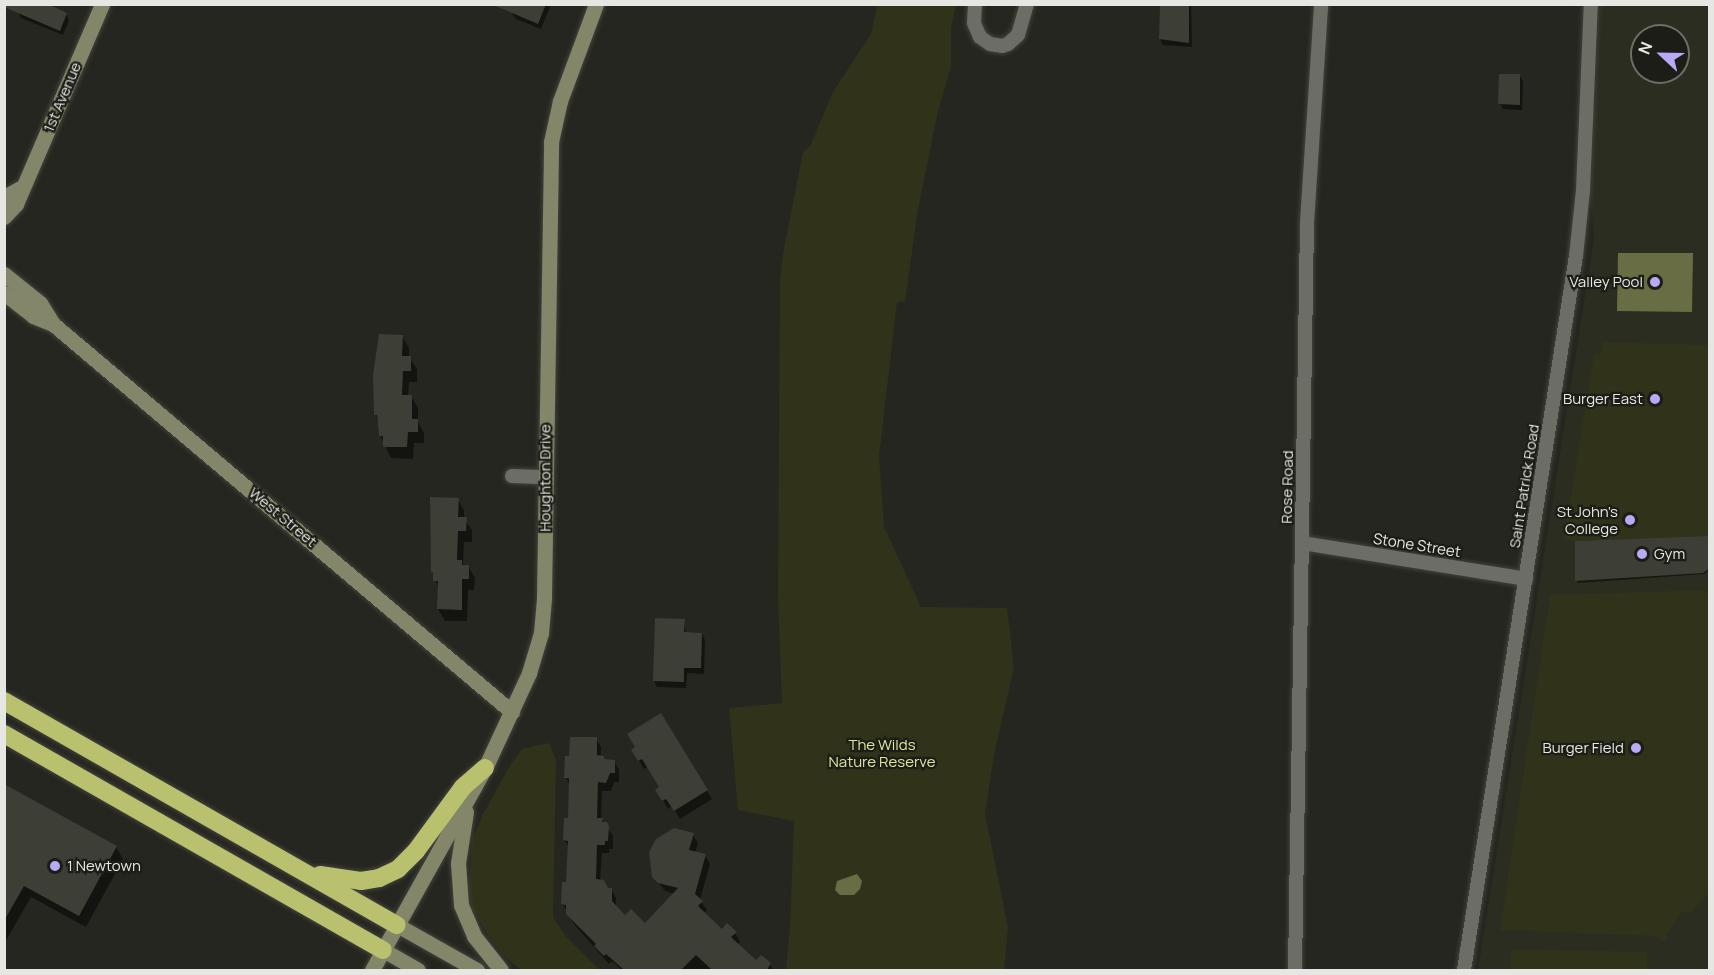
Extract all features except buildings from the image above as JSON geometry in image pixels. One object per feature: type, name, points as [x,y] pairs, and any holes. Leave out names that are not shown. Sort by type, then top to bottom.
[{"type":"highway","points":[[4,701],[397,925]]},
{"type":"highway","points":[[4,734],[383,950]]},
{"type":"highway","points":[[298,869],[352,881],[371,880],[389,874],[410,858],[463,787],[485,768]]},
{"type":"main road","name":"1st Avenue","points":[[4,217],[16,204],[20,188],[29,173],[102,4]]},
{"type":"main road","name":"Houghton Drive","points":[[372,970],[485,768],[529,673],[543,623],[551,142],[560,100],[596,4]]},
{"type":"main road","points":[[4,196],[20,188]]},
{"type":"main road","name":"West Street","points":[[4,274],[40,303],[53,324]]},
{"type":"main road","name":"West Street","points":[[4,294],[33,316],[53,324],[400,614],[512,712]]},
{"type":"main road","points":[[468,800],[458,863],[460,898],[474,936],[501,970]]},
{"type":"main road","points":[[397,925],[477,970]]},
{"type":"main road","points":[[383,950],[418,970]]},
{"type":"street","points":[[975,4],[974,23],[980,37],[990,44],[1002,46],[1014,40],[1018,35],[1027,4]]},
{"type":"street","name":"Rose Road","points":[[1294,970],[1307,212],[1321,4]]},
{"type":"street","name":"Saint Patrick Road","points":[[1464,970],[1576,256],[1583,192],[1591,4]]},
{"type":"street","points":[[512,476],[545,477]]},
{"type":"street","name":"Stone Street","points":[[1302,543],[1526,579]]},
{"type":"shaded area","name":"St John's College","points":[[1600,5],[1709,5],[1709,970],[1478,970],[1594,239],[1591,202]]},
{"type":"shaded area","name":"Valley Pool","points":[[1618,253],[1693,253],[1692,312],[1617,311]]},
{"type":"shaded area","points":[[857,874],[862,881],[860,889],[854,895],[840,895],[835,890],[837,881]]},
{"type":"green space","name":"The Wilds Nature Reserve","points":[[870,5],[956,5],[951,28],[951,67],[938,111],[918,209],[905,302],[897,302],[879,456],[884,527],[921,607],[1007,608],[1014,668],[994,754],[985,814],[1008,927],[1004,970],[786,970],[794,821],[738,810],[729,708],[782,703],[778,599],[780,280],[784,249],[803,152],[810,146],[833,92],[871,34],[877,7]]},
{"type":"green space","name":"Burger East","points":[[1603,342],[1709,345],[1709,536],[1575,541],[1564,538],[1594,354],[1600,354]]},
{"type":"green space","name":"Burger Field","points":[[1705,590],[1710,596],[1709,893],[1691,913],[1683,911],[1669,931],[1665,943],[1656,936],[1500,930],[1550,595]]},
{"type":"green space","points":[[549,743],[556,760],[553,917],[567,938],[600,970],[521,970],[507,959],[489,937],[472,907],[469,888],[472,840],[483,814],[522,749]]},
{"type":"green space","points":[[1511,949],[1647,952],[1647,970],[1510,970]]},
{"type":"place","name":"Valley Pool","points":[[1655,282]]},
{"type":"place","name":"Burger East","points":[[1655,399]]},
{"type":"place","name":"St John's College","points":[[1630,520]]},
{"type":"place","name":"Gym","points":[[1642,554]]},
{"type":"place","name":"Burger Field","points":[[1636,748]]},
{"type":"place","name":"1 Newtown","points":[[55,866]]}]
